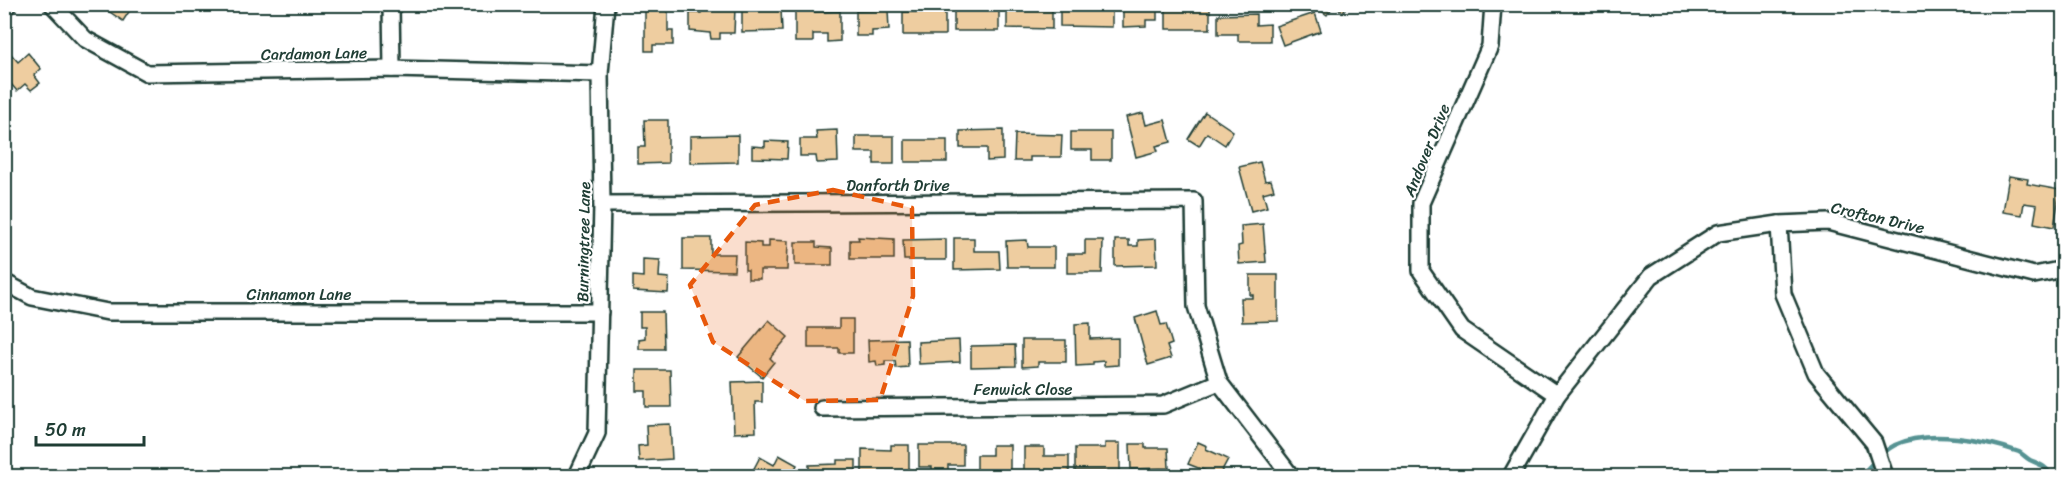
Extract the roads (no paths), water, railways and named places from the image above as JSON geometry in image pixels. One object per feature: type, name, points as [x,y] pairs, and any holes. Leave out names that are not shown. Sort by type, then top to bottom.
[{"type":"street","name":"Cardamon Lane","points":[[52,4],[85,39],[147,73],[392,69],[600,74]]},
{"type":"street","points":[[391,4],[392,69]]},
{"type":"street","name":"Burningtree Lane","points":[[578,477],[597,433],[602,204],[600,74],[606,4]]},
{"type":"street","name":"Andover Drive","points":[[1492,4],[1490,46],[1421,203],[1421,271],[1462,330],[1557,395]]},
{"type":"street","name":"Danforth Drive","points":[[602,204],[1194,201],[1196,306],[1219,382]]},
{"type":"street","name":"Crofton Drive","points":[[1511,477],[1557,395],[1651,276],[1718,233],[1779,224],[1828,222],[2034,275],[2064,269]]},
{"type":"street","points":[[1779,224],[1783,294],[1816,372],[1875,443],[1884,472]]},
{"type":"street","name":"Cinnamon Lane","points":[[4,282],[32,297],[108,312],[600,312]]},
{"type":"street","points":[[1219,382],[1291,477]]},
{"type":"street","name":"Fenwick Close","points":[[822,408],[1163,405],[1219,382]]},
{"type":"waterway","points":[[1860,476],[1895,445],[1908,440],[1940,437],[1974,440],[2019,452],[2040,464],[2051,476]]}]
